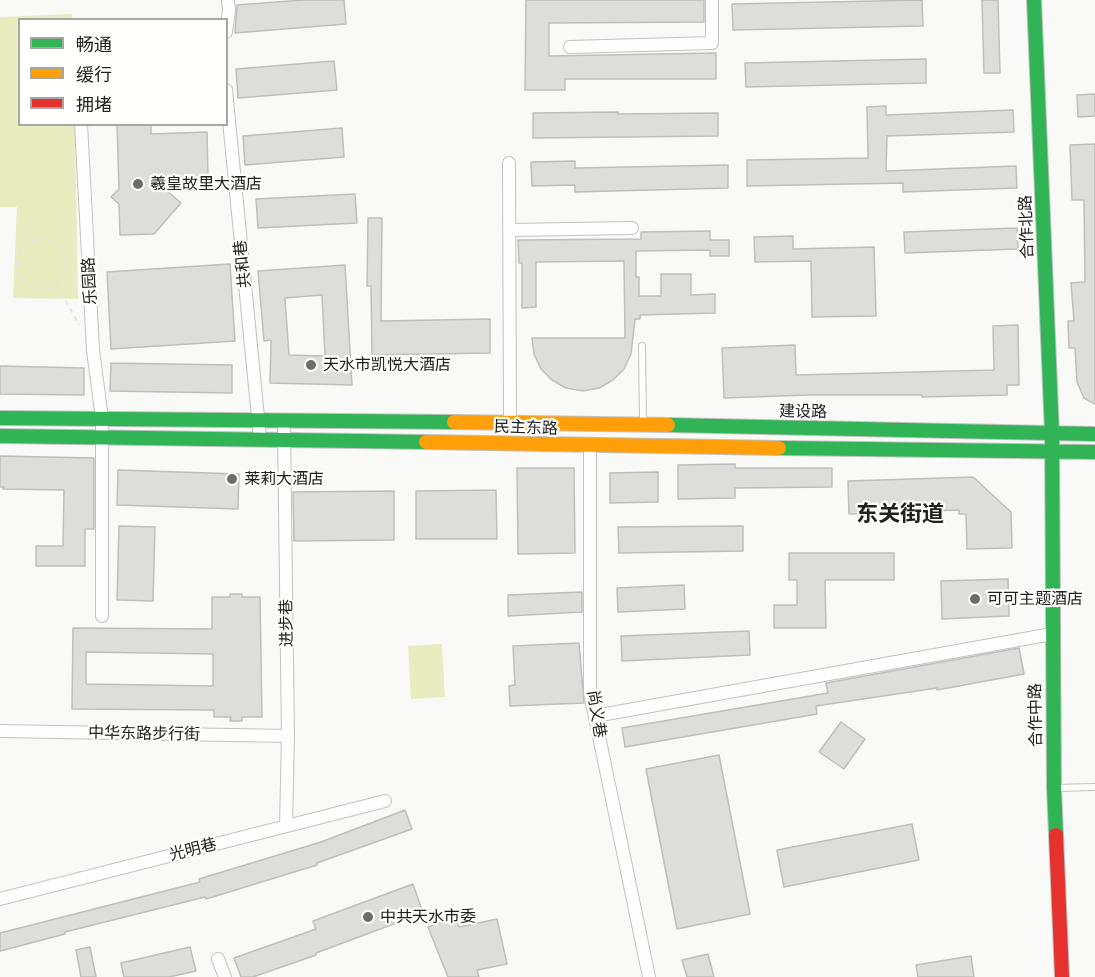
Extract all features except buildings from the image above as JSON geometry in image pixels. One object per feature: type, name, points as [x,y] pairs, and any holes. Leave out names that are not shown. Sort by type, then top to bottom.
[{"type":"main road","name":"合作北路","points":[[1034,0],[1051,452]]},
{"type":"main road","name":"民主东路","points":[[0,418],[510,422]]},
{"type":"main road","name":"建设路","points":[[510,422],[1095,434]]},
{"type":"main road","name":"民主东路","points":[[0,436],[260,438],[590,446],[1051,452]]},
{"type":"main road","points":[[1051,452],[1095,452]]},
{"type":"main road","name":"合作中路","points":[[1051,452],[1054,788],[1062,977]]},
{"type":"street","points":[[228,0],[228,18]]},
{"type":"street","points":[[570,47],[712,43],[712,0]]},
{"type":"street","name":"共和巷","points":[[228,111],[260,438]]},
{"type":"street","name":"乐园路","points":[[81,126],[93,350],[103,437],[102,616]]},
{"type":"street","points":[[510,163],[510,422]]},
{"type":"street","points":[[510,230],[632,228]]},
{"type":"street","name":"进步巷","points":[[283,420],[288,736],[286,826]]},
{"type":"street","name":"尚义巷","points":[[590,446],[590,693],[649,977]]},
{"type":"street","points":[[595,716],[1052,634]]},
{"type":"street","name":"中华东路步行街","points":[[0,731],[288,736]]},
{"type":"street","name":"光明巷","points":[[0,899],[385,801]]},
{"type":"street","points":[[218,959],[225,977]]},
{"type":"lane","points":[[642,346],[643,425]]},
{"type":"lane","points":[[1054,788],[1095,787]]},
{"type":"path","points":[[37,239],[47,239],[57,243],[64,250],[68,259],[68,269],[64,278],[57,285],[38,290],[28,286],[21,279],[17,269],[17,259],[21,250],[28,243],[37,239]]},
{"type":"path","points":[[57,285],[93,350]]},
{"type":"green space","points":[[72,14],[72,18],[18,18],[18,126],[75,126],[78,299],[13,298],[17,207],[0,207],[0,17]]},
{"type":"green space","points":[[442,644],[445,697],[411,699],[408,646]]},
{"type":"traffic: fast","points":[[1034,0],[1052,434],[1056,835]]},
{"type":"traffic: fast","points":[[0,418],[454,422]]},
{"type":"traffic: fast","points":[[668,425],[1095,434]]},
{"type":"traffic: fast","points":[[0,436],[426,442]]},
{"type":"traffic: fast","points":[[779,448],[1095,452]]},
{"type":"traffic: slow","points":[[454,422],[668,425]]},
{"type":"traffic: slow","points":[[426,442],[779,448]]},
{"type":"traffic: jam","points":[[1056,835],[1062,977]]},
{"type":"place","name":"羲皇故里大酒店","points":[[138,184]]},
{"type":"place","name":"天水市凯悦大酒店","points":[[311,365]]},
{"type":"place","name":"莱莉大酒店","points":[[232,479]]},
{"type":"place","name":"可可主题酒店","points":[[975,599]]},
{"type":"place","name":"中共天水市委","points":[[368,917]]},
{"type":"district","name":"东关街道","points":[[900,515]]}]
